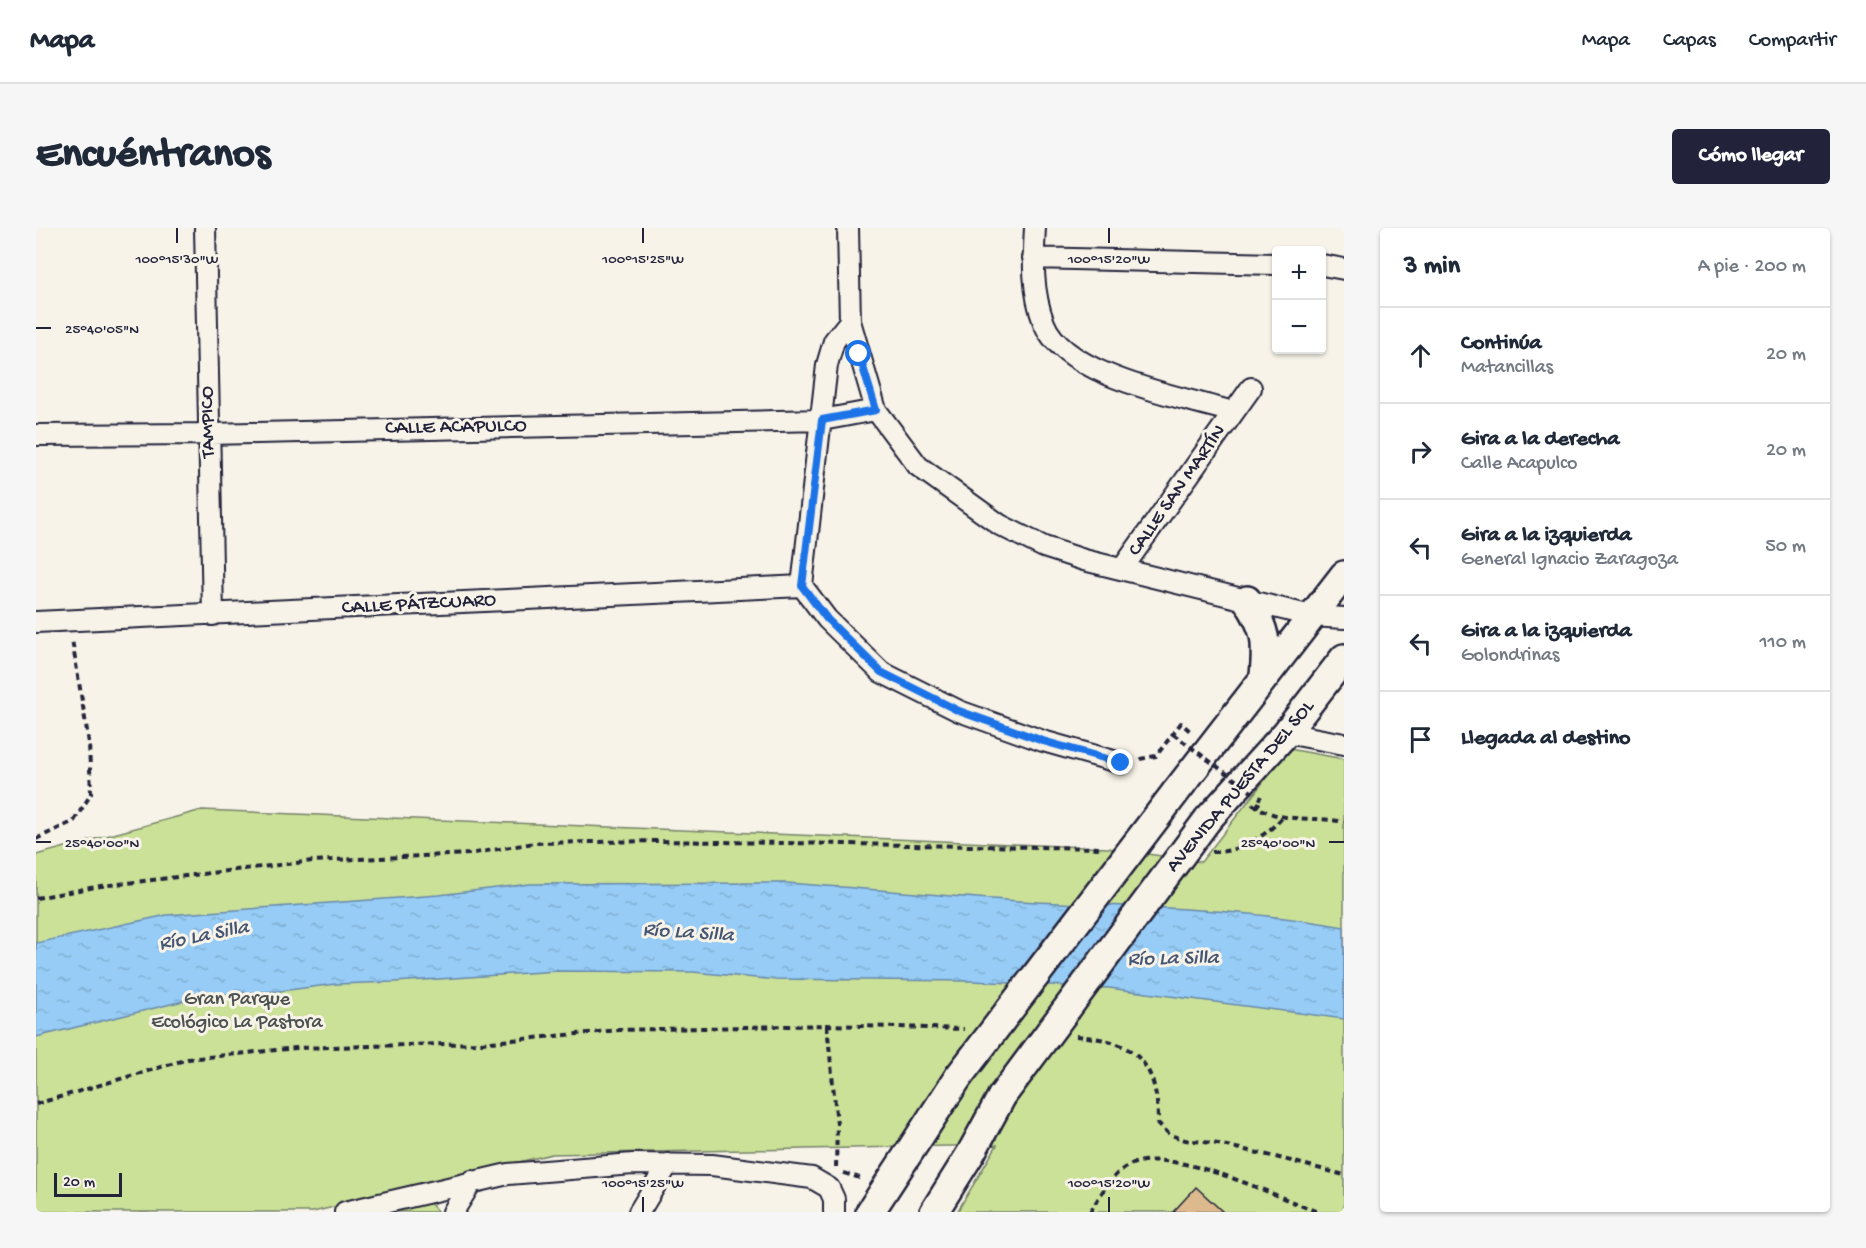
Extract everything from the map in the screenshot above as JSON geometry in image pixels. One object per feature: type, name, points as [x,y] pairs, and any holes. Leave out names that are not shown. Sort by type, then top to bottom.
[{"type":"main road","points":[[870,1212],[959,1076],[1174,793],[1344,575]]},
{"type":"main road","points":[[1247,600],[1261,622],[1267,642],[1264,676]]},
{"type":"main road","name":"AVENIDA PUESTA DEL SOL","points":[[934,1212],[1002,1096],[1208,819],[1243,792],[1344,658]]},
{"type":"street","name":"TAMPICO","points":[[205,228],[213,615]]},
{"type":"street","points":[[848,228],[850,321],[876,410],[918,466],[1000,525],[1044,547],[1311,616],[1344,618]]},
{"type":"street","name":"CALLE SAN MARTÍN","points":[[1035,228],[1033,258],[1035,293],[1044,325],[1072,356],[1113,377],[1233,412]]},
{"type":"street","points":[[1033,258],[1272,264]]},
{"type":"street","points":[[1326,266],[1344,269]]},
{"type":"street","points":[[850,321],[834,341],[830,353],[802,586],[827,619],[881,672],[959,711],[1043,741],[1121,763]]},
{"type":"street","name":"CALLE SAN MARTÍN","points":[[1122,569],[1251,388]]},
{"type":"street","name":"CALLE ACAPULCO","points":[[36,435],[209,434],[822,420],[876,410]]},
{"type":"street","name":"CALLE PÁTZCUARO","points":[[36,622],[802,586]]},
{"type":"street","points":[[1286,733],[1344,744]]},
{"type":"street","points":[[639,1212],[669,1164]]},
{"type":"street","points":[[345,1212],[508,1174],[590,1167],[669,1164],[712,1165],[812,1178],[830,1188],[834,1198],[834,1212]]},
{"type":"street","points":[[453,1212],[472,1182]]},
{"type":"path","points":[[36,840],[74,821],[91,794],[89,743],[69,621]]},
{"type":"path","points":[[1156,756],[1181,723],[1192,730]]},
{"type":"path","points":[[1173,734],[1243,792],[1256,807],[1282,818],[1326,818],[1344,822]]},
{"type":"path","points":[[1203,852],[1227,852],[1270,832],[1282,818]]},
{"type":"path","points":[[36,898],[101,886],[312,861],[469,854],[534,843],[656,841],[1108,848]]},
{"type":"path","points":[[36,1104],[188,1059],[296,1047],[481,1043],[618,1030],[827,1025],[974,1029]]},
{"type":"path","points":[[827,1025],[837,1124],[836,1168],[847,1175],[887,1186]]},
{"type":"path","points":[[1065,1035],[1100,1038],[1128,1047],[1154,1081],[1158,1098],[1158,1123],[1169,1134],[1185,1140],[1213,1143],[1344,1175]]},
{"type":"path","points":[[1090,1212],[1119,1173],[1132,1164],[1154,1161],[1191,1165],[1318,1212]]},
{"type":"green space","name":"Gran Parque Ecológico La Pastora","points":[[1289,749],[1344,759],[1344,1212],[957,1212],[997,1145],[552,1154],[313,1212],[36,1212],[36,855],[202,810],[1108,848],[1201,862]]},
{"type":"green space","points":[[429,1202],[438,1212],[385,1212]]},
{"type":"water","name":"Río La Silla","points":[[786,883],[1018,901],[1263,915],[1344,927],[1344,1019],[1109,988],[972,981],[767,979],[693,972],[557,971],[336,984],[280,991],[208,995],[36,1037],[36,943],[167,915],[439,895],[530,884]]},
{"type":"building","points":[[1196,1187],[1223,1212],[1173,1212]]},
{"type":"route","points":[[859,354],[876,410],[822,420],[802,586],[827,619],[881,672],[959,711],[1043,741],[1121,763]]}]
